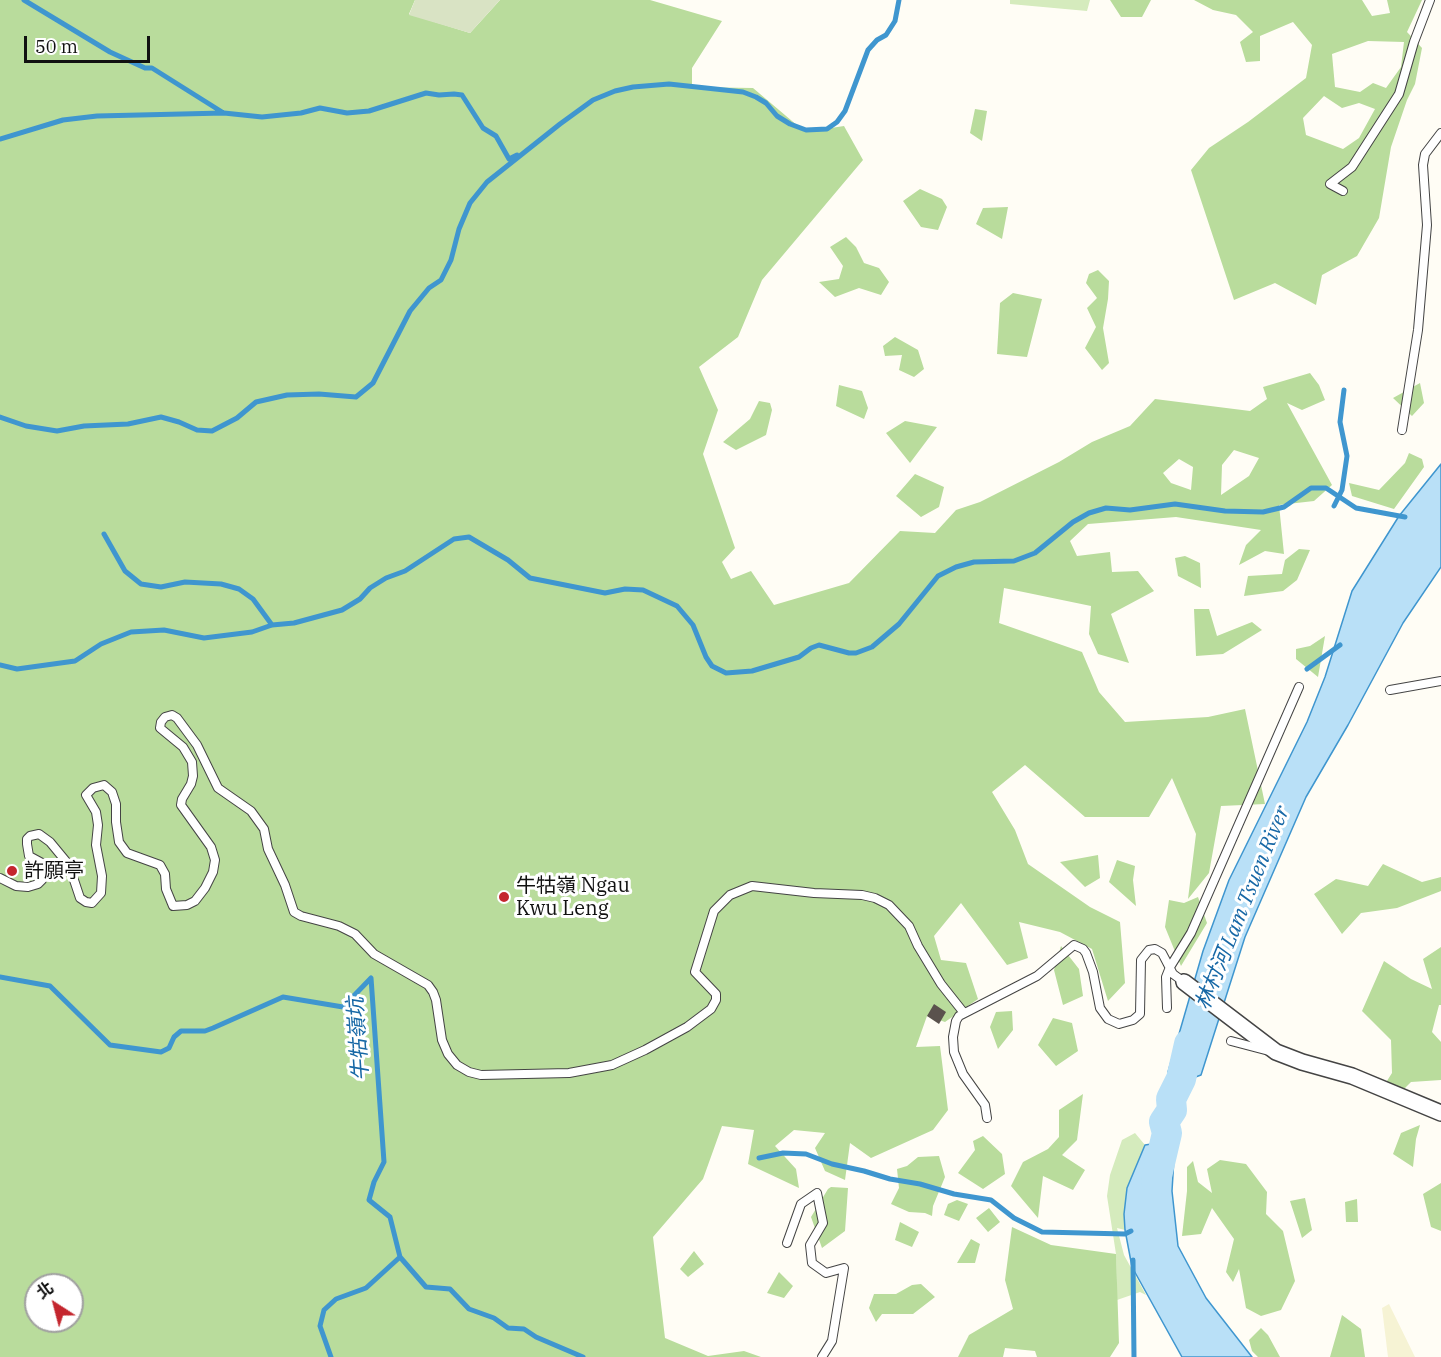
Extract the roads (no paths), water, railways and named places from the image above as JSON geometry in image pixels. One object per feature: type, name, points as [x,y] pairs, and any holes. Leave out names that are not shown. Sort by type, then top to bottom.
[{"type":"street","points":[[1184,982],[1276,1052],[1352,1076],[1441,1113]]},
{"type":"lane","points":[[1343,191],[1330,184],[1352,166],[1399,94],[1414,42],[1431,0]]},
{"type":"lane","points":[[1402,430],[1418,330],[1426,225],[1423,165],[1425,154],[1441,133]]},
{"type":"lane","points":[[1390,690],[1441,681]]},
{"type":"lane","points":[[1167,1008],[1166,977],[1170,967],[1191,933],[1299,687]]},
{"type":"lane","points":[[0,878],[16,886],[28,887],[42,880],[44,876],[42,863],[29,856],[27,844],[30,836],[39,834],[50,842],[69,865],[81,898],[92,903],[101,893],[102,876],[96,845],[98,825],[96,812],[86,795],[93,788],[104,785],[112,792],[116,804],[118,842],[127,853],[160,866],[165,874],[166,889],[173,906],[187,905],[195,901],[213,872],[215,860],[211,847],[181,805],[191,784],[192,762],[183,747],[160,728],[165,717],[172,715],[177,718],[197,746],[218,788],[251,811],[264,829],[268,849],[285,885],[294,912],[339,926],[355,934],[374,954],[428,985],[436,1000],[442,1040],[448,1054],[457,1065],[469,1072],[492,1075],[569,1073],[612,1065],[687,1027],[711,1009],[716,1000],[716,994],[695,972],[714,911],[730,895],[753,886],[814,893],[862,895],[889,905],[909,926],[941,984],[964,1013]]},
{"type":"lane","points":[[987,1118],[986,1104],[963,1074],[954,1052],[953,1037],[956,1021],[964,1013],[1037,976],[1069,948],[1077,946],[1083,949],[1089,961],[1100,1008],[1105,1015],[1119,1024],[1127,1023],[1140,1014],[1141,960],[1149,950],[1155,949],[1162,953],[1173,974],[1184,982]]},
{"type":"lane","points":[[1231,1041],[1276,1052]]},
{"type":"lane","points":[[787,1243],[801,1204],[817,1192],[823,1223],[810,1245],[812,1263],[826,1273],[844,1268],[832,1341],[822,1357]]},
{"type":"water","points":[[1441,464],[1441,567],[1403,623],[1306,797],[1245,937],[1201,1075],[1179,1083],[1168,1072],[1203,951],[1229,880],[1307,722],[1325,677],[1352,591],[1399,516]]},
{"type":"water","points":[[1165,1142],[1174,1158],[1172,1191],[1178,1246],[1206,1298],[1252,1357],[1182,1357],[1132,1267],[1125,1230],[1127,1188],[1145,1145]]},
{"type":"waterway","points":[[24,0],[110,52],[145,68],[152,68],[222,112]]},
{"type":"waterway","points":[[0,417],[26,426],[57,431],[84,426],[128,424],[161,417],[197,430],[212,431],[237,418],[256,402],[287,395],[319,394],[356,397],[373,383],[410,311],[429,288],[441,280],[451,260],[459,229],[470,203],[487,182],[560,124],[593,100],[615,91],[669,84],[743,92],[766,103],[777,116],[790,124],[806,130],[827,129],[837,122],[845,111],[868,50],[877,40],[886,35],[895,21],[899,0]]},
{"type":"waterway","points":[[0,139],[63,120],[97,116],[224,113],[262,117],[301,113],[320,108],[347,113],[369,111],[426,93],[462,95],[483,128],[496,136],[509,159],[517,155]]},
{"type":"waterway","points":[[1334,506],[1342,490],[1347,456],[1340,422],[1344,390]]},
{"type":"waterway","points":[[0,665],[17,669],[75,661],[101,644],[131,632],[164,630],[204,638],[252,632],[272,625],[294,623],[342,610],[386,578],[405,571],[454,539],[469,537],[508,560],[530,578],[605,593],[625,589],[643,590],[677,606],[693,625],[712,666],[726,673],[752,671],[799,657],[819,645],[849,653],[872,647],[899,624],[938,576],[956,567],[974,562],[1014,561],[1035,553],[1073,522],[1089,513],[1106,508],[1130,510],[1175,504],[1225,511],[1263,512],[1284,507],[1311,488],[1326,488],[1356,508],[1405,517]]},
{"type":"waterway","points":[[104,534],[125,571],[141,584],[161,587],[185,582],[221,584],[239,589],[253,599],[272,625]]},
{"type":"waterway","points":[[1307,669],[1340,645]]},
{"type":"waterway","name":"牛牯嶺坑","points":[[0,977],[50,986],[110,1045],[161,1052],[169,1048],[174,1037],[181,1031],[205,1031],[283,997],[343,1007],[371,978],[384,1162],[374,1182],[369,1200],[390,1217],[400,1257],[426,1287],[450,1289],[469,1309],[494,1318],[508,1328],[524,1329],[536,1337],[583,1357]]},
{"type":"waterway","name":"林村河 Lam Tsuen River","points":[[1156,1180],[1167,1133],[1164,1122],[1172,1110],[1171,1099],[1181,1079],[1189,1044]]},
{"type":"waterway","points":[[759,1158],[783,1153],[806,1154],[832,1164],[890,1179],[991,1200],[1014,1218],[1042,1232],[1125,1234],[1131,1231]]},
{"type":"waterway","points":[[331,1357],[320,1326],[324,1310],[336,1299],[366,1288],[400,1257]]},
{"type":"waterway","points":[[1133,1260],[1134,1357]]},
{"type":"place","name":"許願亭","points":[[12,871]]},
{"type":"place","name":"牛牯嶺 Ngau Kwu Leng","points":[[504,897]]}]
